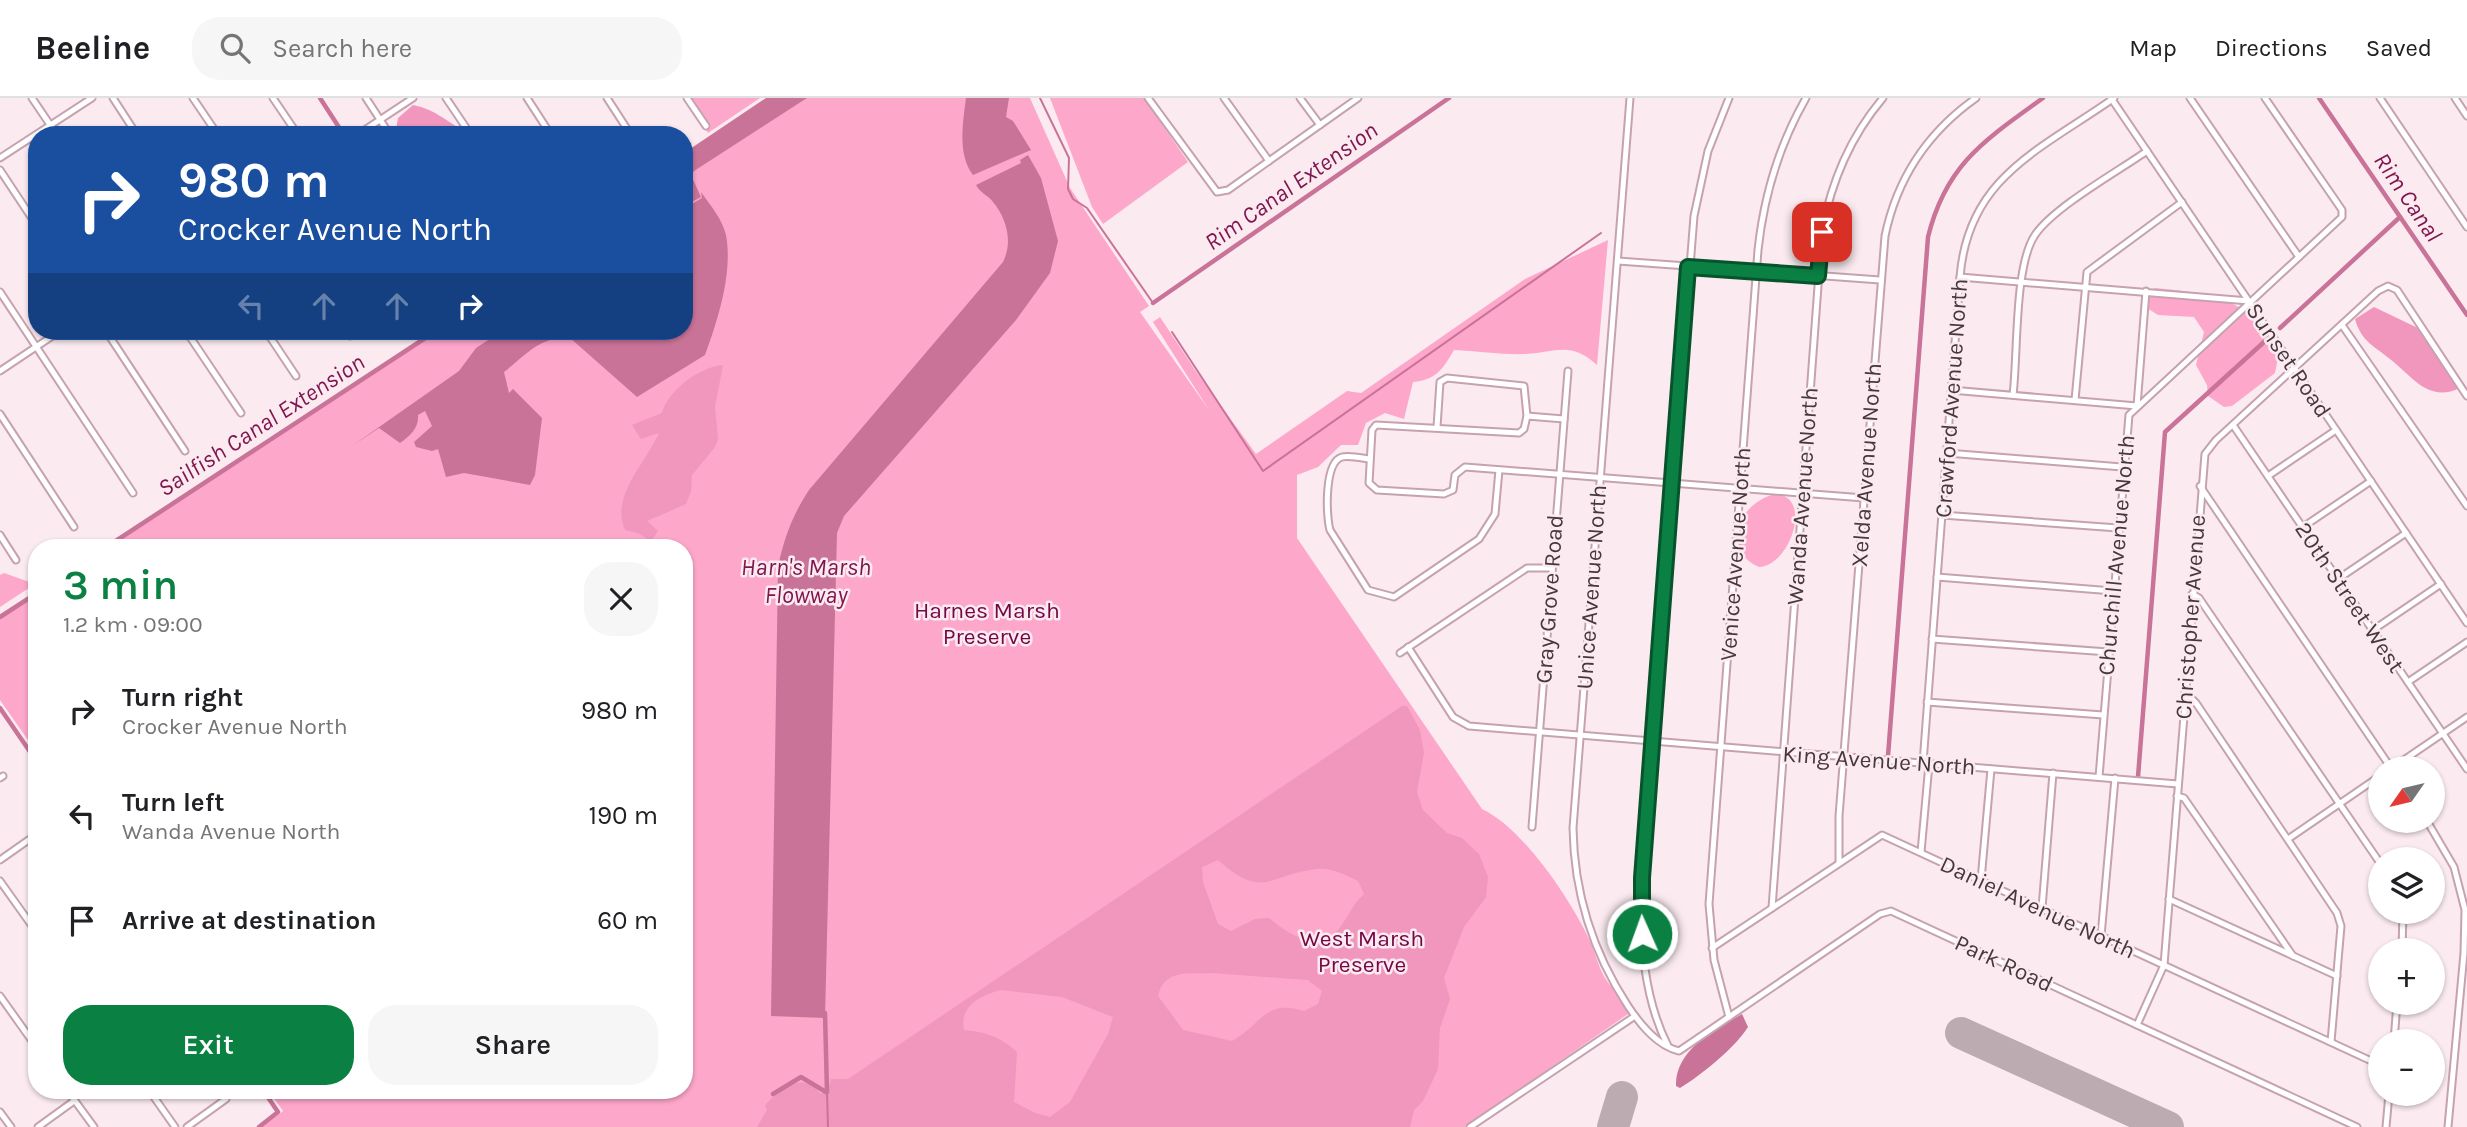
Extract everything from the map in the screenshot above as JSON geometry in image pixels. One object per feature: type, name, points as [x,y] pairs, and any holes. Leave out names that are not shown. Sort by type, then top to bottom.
[{"type":"street","points":[[32,98],[50,125],[92,98]]},
{"type":"street","points":[[113,98],[131,126]]},
{"type":"street","points":[[193,98],[212,126]]},
{"type":"street","points":[[273,98],[292,126]]},
{"type":"street","points":[[366,98],[384,126]]},
{"type":"street","points":[[370,126],[413,98]]},
{"type":"street","points":[[446,98],[465,126]]},
{"type":"street","points":[[527,98],[545,126]]},
{"type":"street","points":[[607,98],[625,126]]},
{"type":"street","points":[[687,98],[706,126]]},
{"type":"street","points":[[1148,98],[1217,192],[1228,190],[1359,98]]},
{"type":"street","points":[[1224,98],[1269,161]]},
{"type":"street","points":[[1300,98],[1320,125]]},
{"type":"street","name":"Unice Avenue North","points":[[1630,98],[1573,846],[1581,899],[1597,951],[1635,1016],[1644,1028],[1670,1049]]},
{"type":"street","points":[[1670,1049],[1658,1020],[1648,978],[1641,919],[1688,267],[1700,180],[1713,136],[1729,98]]},
{"type":"street","name":"Venice Avenue North","points":[[1729,1017],[1712,948],[1709,887],[1756,271],[1760,228],[1770,179],[1787,134],[1807,98]]},
{"type":"street","name":"Wanda Avenue North","points":[[1772,908],[1822,232],[1833,185],[1857,135],[1883,98]]},
{"type":"street","name":"Xelda Avenue North","points":[[1839,863],[1837,853],[1880,281],[1889,219],[1906,175],[1932,136],[1976,98]]},
{"type":"street","name":"Sunset Road","points":[[2112,98],[2467,622]]},
{"type":"street","name":"Crawford Avenue North","points":[[1921,852],[1927,702],[1951,390],[1960,277],[1969,228],[1994,187],[2026,159],[2112,98]]},
{"type":"street","points":[[2190,98],[2299,257]]},
{"type":"street","name":"Churchill Avenue North","points":[[2099,777],[2127,420],[2137,406],[2342,217],[2337,203],[2265,98]]},
{"type":"street","points":[[2455,98],[2467,116]]},
{"type":"street","points":[[2383,99],[2465,219],[2467,227]]},
{"type":"street","points":[[0,158],[28,140]]},
{"type":"street","points":[[2013,395],[2027,249],[2039,229],[2147,151]]},
{"type":"street","points":[[0,170],[28,212]]},
{"type":"street","points":[[2075,400],[2084,277],[2093,265],[2182,202]]},
{"type":"street","points":[[1618,261],[1880,281]]},
{"type":"street","points":[[1960,277],[2249,301]]},
{"type":"street","name":"Christopher Avenue","points":[[2137,1025],[2164,965],[2200,486],[2205,454],[2294,368],[2378,291],[2388,286],[2397,290],[2466,392]]},
{"type":"street","points":[[1951,390],[2137,406],[2146,291]]},
{"type":"street","points":[[0,292],[28,334]]},
{"type":"street","points":[[2342,325],[2467,506]]},
{"type":"street","points":[[32,340],[132,493]]},
{"type":"street","points":[[0,370],[46,340]]},
{"type":"street","points":[[112,340],[185,452]]},
{"type":"street","points":[[192,340],[241,413]]},
{"type":"street","points":[[273,340],[296,376]]},
{"type":"street","name":"Gray Grove Road","points":[[1532,827],[1550,568],[1568,371]]},
{"type":"street","points":[[1437,427],[1438,389],[1440,382],[1447,378],[1524,386],[1527,416],[1524,429],[1518,433],[1376,425],[1372,430],[1368,483],[1377,490],[1444,494],[1453,490],[1459,470],[1499,470],[1864,498]]},
{"type":"street","points":[[0,414],[74,527]]},
{"type":"street","points":[[1527,416],[1564,419]]},
{"type":"street","name":"20th Street West","points":[[2233,425],[2467,769]]},
{"type":"street","points":[[2268,476],[2336,429]]},
{"type":"street","points":[[1947,453],[2122,467]]},
{"type":"street","points":[[1369,459],[1342,457],[1334,461],[1327,520],[1368,590],[1394,597],[1479,539],[1495,514],[1499,470]]},
{"type":"street","points":[[2303,527],[2371,481]]},
{"type":"street","points":[[2200,486],[2383,756]]},
{"type":"street","points":[[1942,515],[2118,528]]},
{"type":"street","points":[[2338,579],[2406,533]]},
{"type":"street","points":[[0,535],[16,560]]},
{"type":"street","points":[[1400,653],[1527,568],[1550,568]]},
{"type":"street","points":[[1937,577],[2113,591]]},
{"type":"street","points":[[2373,630],[2441,584]]},
{"type":"street","points":[[2192,594],[2199,597],[2369,847]]},
{"type":"street","points":[[1932,639],[2108,652]]},
{"type":"street","points":[[2408,682],[2467,642]]},
{"type":"street","name":"King Avenue North","points":[[1408,647],[1453,717],[1469,726],[1540,734],[2178,783]]},
{"type":"street","points":[[2185,692],[2196,704],[2340,919],[2331,1042]]},
{"type":"street","points":[[1927,702],[2103,715]]},
{"type":"street","points":[[2409,756],[2467,717]]},
{"type":"street","points":[[1981,880],[1991,769]]},
{"type":"street","points":[[2042,908],[2053,773]]},
{"type":"street","points":[[2101,936],[2115,778]]},
{"type":"street","points":[[2288,839],[2368,784]]},
{"type":"street","points":[[2177,796],[2184,798],[2293,956]]},
{"type":"street","points":[[2434,833],[2454,867],[2462,891],[2466,921],[2448,1127]]},
{"type":"street","name":"Daniel Avenue North","points":[[1712,948],[1882,835],[2368,1059]]},
{"type":"street","points":[[0,860],[28,840]]},
{"type":"street","points":[[0,881],[28,921]]},
{"type":"street","points":[[2169,899],[2337,976]]},
{"type":"street","name":"Park Road","points":[[1670,1049],[1679,1051],[1880,914],[1891,911],[2357,1127]]},
{"type":"street","points":[[0,996],[28,1035]]},
{"type":"street","points":[[1470,1127],[1635,1016]]},
{"type":"street","points":[[1644,1028],[1658,1020]]},
{"type":"street","points":[[156,1099],[176,1127]]},
{"type":"street","points":[[187,1127],[225,1099]]},
{"type":"street","points":[[38,1127],[74,1101],[94,1127]]},
{"type":"street","points":[[2386,1127],[2388,1106]]},
{"type":"street","points":[[0,1112],[11,1127]]},
{"type":"green space","points":[[686,98],[760,98],[708,133]]},
{"type":"green space","name":"Harnes Marsh Preserve","points":[[793,98],[1030,98],[1070,188],[1149,306],[1140,312],[1209,410],[1153,322],[1160,317],[1256,454],[1347,391],[1361,393],[1525,279],[1608,240],[1597,365],[1571,350],[1517,354],[1454,350],[1433,376],[1413,382],[1404,419],[1385,413],[1366,423],[1358,445],[1341,445],[1318,467],[1297,475],[1297,538],[1482,809],[1514,832],[1558,886],[1582,924],[1604,977],[1623,997],[1633,1014],[1628,1014],[1465,1127],[262,1127],[283,1111],[274,1099],[693,1099],[693,539],[121,539],[421,340],[693,340],[693,166]]},
{"type":"green space","points":[[1050,98],[1144,98],[1188,162],[1103,224],[1092,207]]},
{"type":"green space","points":[[413,105],[456,126],[397,126],[398,118]]},
{"type":"green space","points":[[2155,288],[2212,296],[2243,310],[2256,320],[2279,353],[2275,373],[2232,406],[2224,407],[2208,396],[2207,385],[2196,365],[2204,332],[2194,317],[2158,315],[2147,308],[2147,292]]},
{"type":"green space","points":[[2374,307],[2420,329],[2460,388],[2439,392],[2422,386],[2369,342],[2361,333],[2355,319]]},
{"type":"green space","points":[[723,365],[715,407],[718,439],[715,447],[692,475],[691,491],[686,504],[647,521],[658,531],[652,539],[625,530],[622,505],[626,492],[659,433],[641,439],[632,425],[662,413],[678,388],[695,375]]},
{"type":"green space","points":[[1775,494],[1787,498],[1793,506],[1793,531],[1780,555],[1770,564],[1759,567],[1746,559],[1739,549],[1738,527],[1743,516],[1752,507]]},
{"type":"green space","points":[[4,573],[28,582],[28,589],[0,607],[0,575]]},
{"type":"green space","points":[[28,600],[28,740],[0,700],[0,618]]},
{"type":"green space","name":"West Marsh Preserve","points":[[1402,706],[1407,706],[1420,730],[1424,753],[1417,792],[1423,810],[1447,833],[1462,838],[1479,854],[1488,877],[1486,897],[1464,927],[1444,978],[1450,999],[1440,1028],[1438,1069],[1423,1101],[1414,1110],[1410,1127],[757,1127],[767,1110],[765,1105],[792,1084],[807,1083],[821,1094],[828,1089],[831,1079],[848,1079]],"holes":[[[1218,860],[1233,872],[1257,882],[1317,869],[1333,870],[1358,881],[1364,894],[1338,930],[1321,941],[1293,935],[1269,918],[1255,919],[1231,931],[1218,924],[1203,882],[1202,867]],[[1211,973],[1308,980],[1322,991],[1318,1004],[1304,1011],[1291,1008],[1272,1010],[1232,1041],[1183,1030],[1158,996],[1161,987],[1171,977]],[[1001,990],[1062,997],[1113,1017],[1108,1034],[1070,1102],[1050,1117],[1014,1102],[1017,1052],[993,1036],[964,1030],[963,1022],[968,1008]]]},
{"type":"water","points":[[766,98],[807,98],[693,172],[693,147]]},
{"type":"water","points":[[966,98],[1009,98],[1006,117],[1013,121],[1031,150],[973,175],[963,148]]},
{"type":"water","name":"Harn's Marsh Flowway","points":[[1028,155],[1041,178],[1058,241],[1050,273],[1016,320],[844,516],[837,533],[825,1018],[771,1016],[778,567],[783,546],[794,517],[809,490],[1003,262],[1008,247],[1005,223],[993,202],[976,185],[1021,163],[1020,160]]},
{"type":"water","points":[[693,179],[701,197],[693,201]]},
{"type":"water","points":[[701,192],[722,224],[728,249],[726,280],[715,327],[705,355],[637,397],[572,340],[693,340],[693,203],[702,198]]},
{"type":"water","points":[[488,340],[549,340],[526,353],[504,372],[509,393],[513,389],[542,418],[535,475],[530,485],[464,473],[446,477],[438,449],[432,451],[416,447],[414,442],[432,426],[425,411],[418,415],[413,431],[400,443],[379,428],[352,446],[459,371],[476,348]]},
{"type":"water","points":[[1742,1014],[1748,1027],[1735,1043],[1697,1076],[1680,1088],[1676,1086],[1677,1073],[1682,1062],[1698,1042]]},
{"type":"waterway","points":[[320,98],[338,126]]},
{"type":"waterway","points":[[1040,98],[1069,158],[1068,189],[1073,199],[1087,208],[1153,303]]},
{"type":"waterway","name":"Rim Canal Extension","points":[[1153,303],[1449,98]]},
{"type":"waterway","points":[[1888,756],[1928,237],[1945,190],[1970,156],[2003,127],[2043,98]]},
{"type":"waterway","name":"Rim Canal","points":[[2319,98],[2467,315]]},
{"type":"waterway","points":[[2280,328],[2400,217]]},
{"type":"waterway","points":[[1172,332],[1263,471],[1601,233]]},
{"type":"waterway","name":"Sailfish Canal Extension","points":[[119,539],[422,340]]},
{"type":"waterway","points":[[2138,777],[2165,432],[2264,342]]},
{"type":"waterway","name":"Sailfish Canal Extension","points":[[0,617],[28,599]]},
{"type":"waterway","points":[[0,708],[28,749]]},
{"type":"waterway","points":[[825,1013],[827,1092]]},
{"type":"waterway","points":[[773,1094],[801,1077],[826,1092]]},
{"type":"waterway","points":[[827,1092],[828,1127]]},
{"type":"waterway","points":[[259,1127],[278,1112],[269,1099]]},
{"type":"runway","points":[[1961,1033],[2168,1127]]},
{"type":"runway","points":[[1613,1127],[1622,1097]]},
{"type":"route","points":[[1642,934],[1642,878],[1688,267],[1818,276],[1822,232]]}]
